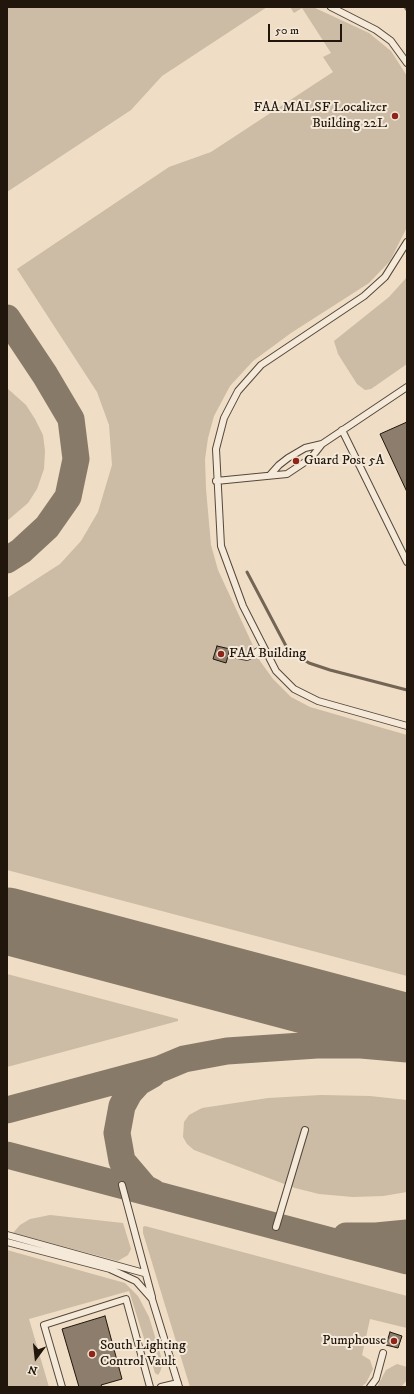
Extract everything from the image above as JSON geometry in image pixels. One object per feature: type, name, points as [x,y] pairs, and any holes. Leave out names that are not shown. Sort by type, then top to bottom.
[{"type":"lane","points":[[331,7],[376,30],[391,41],[407,63]]},
{"type":"lane","points":[[407,242],[385,277],[364,296],[261,365],[238,390],[224,418],[216,449],[216,481],[221,546],[243,606],[276,671],[294,689],[318,701],[407,726]]},
{"type":"lane","points":[[216,481],[287,474],[303,464],[322,444],[407,387]]},
{"type":"lane","points":[[342,430],[407,562]]},
{"type":"lane","points":[[270,475],[279,464],[288,458],[305,448],[322,444]]},
{"type":"lane","points":[[234,654],[247,657],[264,648]]},
{"type":"lane","points":[[276,1227],[305,1130]]},
{"type":"lane","points":[[122,1185],[144,1273],[179,1385],[161,1387]]},
{"type":"lane","points":[[7,1235],[144,1273]]},
{"type":"lane","points":[[7,1242],[125,1274],[136,1281],[152,1299]]},
{"type":"lane","points":[[62,1387],[44,1325],[126,1299],[150,1387]]},
{"type":"lane","points":[[370,1387],[376,1379],[383,1353]]},
{"type":"shaded area","points":[[7,7],[267,7],[162,76],[131,110],[7,192]]},
{"type":"shaded area","points":[[290,7],[313,7],[369,33],[391,51],[407,76],[407,227],[390,261],[369,283],[291,333],[253,361],[230,386],[214,416],[208,438],[205,459],[211,545],[218,570],[260,661],[273,679],[291,697],[310,707],[407,735],[407,976],[7,870],[7,598],[60,564],[81,541],[98,512],[112,465],[109,425],[97,392],[17,269],[169,167],[211,152],[333,72],[323,57],[331,53],[302,8],[294,13]]},
{"type":"shaded area","points":[[407,277],[407,364],[371,389],[365,390],[357,384],[338,354],[334,341],[389,297]]},
{"type":"shaded area","points":[[7,388],[26,405],[35,419],[43,435],[45,451],[44,469],[37,489],[28,503],[7,521]]},
{"type":"shaded area","points":[[7,974],[178,1019],[178,1021],[7,1067]]},
{"type":"shaded area","points":[[321,1095],[370,1096],[407,1100],[407,1192],[383,1196],[353,1197],[319,1194],[295,1188],[194,1150],[187,1144],[183,1137],[184,1122],[189,1115],[202,1108],[268,1098]]},
{"type":"shaded area","points":[[50,1215],[123,1223],[131,1249],[128,1255],[118,1261],[13,1233],[20,1225],[30,1219]]},
{"type":"shaded area","points":[[145,1226],[407,1296],[407,1328],[370,1319],[362,1355],[370,1360],[373,1369],[366,1383],[361,1387],[190,1387],[143,1233],[143,1227]]},
{"type":"shaded area","points":[[7,1250],[125,1283],[138,1296],[149,1317],[163,1363],[158,1375],[155,1373],[129,1291],[29,1319],[49,1387],[7,1387]]},
{"type":"shaded area","points":[[397,1364],[407,1367],[407,1380],[401,1387],[377,1387],[386,1370]]},
{"type":"building","points":[[407,422],[407,492],[380,434]]},
{"type":"building","name":"FAA Building","points":[[217,646],[230,649],[226,663],[213,659]]},
{"type":"building","name":"South Lighting Control Vault","points":[[105,1316],[122,1379],[101,1385],[102,1387],[79,1387],[62,1329]]},
{"type":"building","name":"Pumphouse","points":[[390,1332],[402,1336],[398,1348],[386,1345]]},
{"type":"waterway","points":[[247,572],[286,646],[295,654],[309,663],[330,670],[407,690]]},
{"type":"taxiway","points":[[7,318],[45,375],[71,419],[76,459],[68,497],[47,527],[21,551],[7,560]]},
{"type":"taxiway","points":[[7,1110],[160,1069],[184,1059],[227,1051],[317,1045],[361,1045],[407,1049]]},
{"type":"taxiway","points":[[153,1074],[139,1082],[129,1093],[122,1106],[117,1133],[122,1161],[145,1188],[153,1192]]},
{"type":"taxiway","points":[[7,1155],[407,1261]]},
{"type":"taxiway","points":[[346,1236],[376,1236],[407,1233]]},
{"type":"runway","points":[[7,921],[407,1027]]},
{"type":"place","name":"FAA MALSF Localizer Building 22L","points":[[395,116]]},
{"type":"place","name":"Guard Post 5A","points":[[296,461]]},
{"type":"place","name":"FAA Building","points":[[221,654]]},
{"type":"place","name":"Pumphouse","points":[[394,1341]]},
{"type":"place","name":"South Lighting Control Vault","points":[[92,1354]]}]
